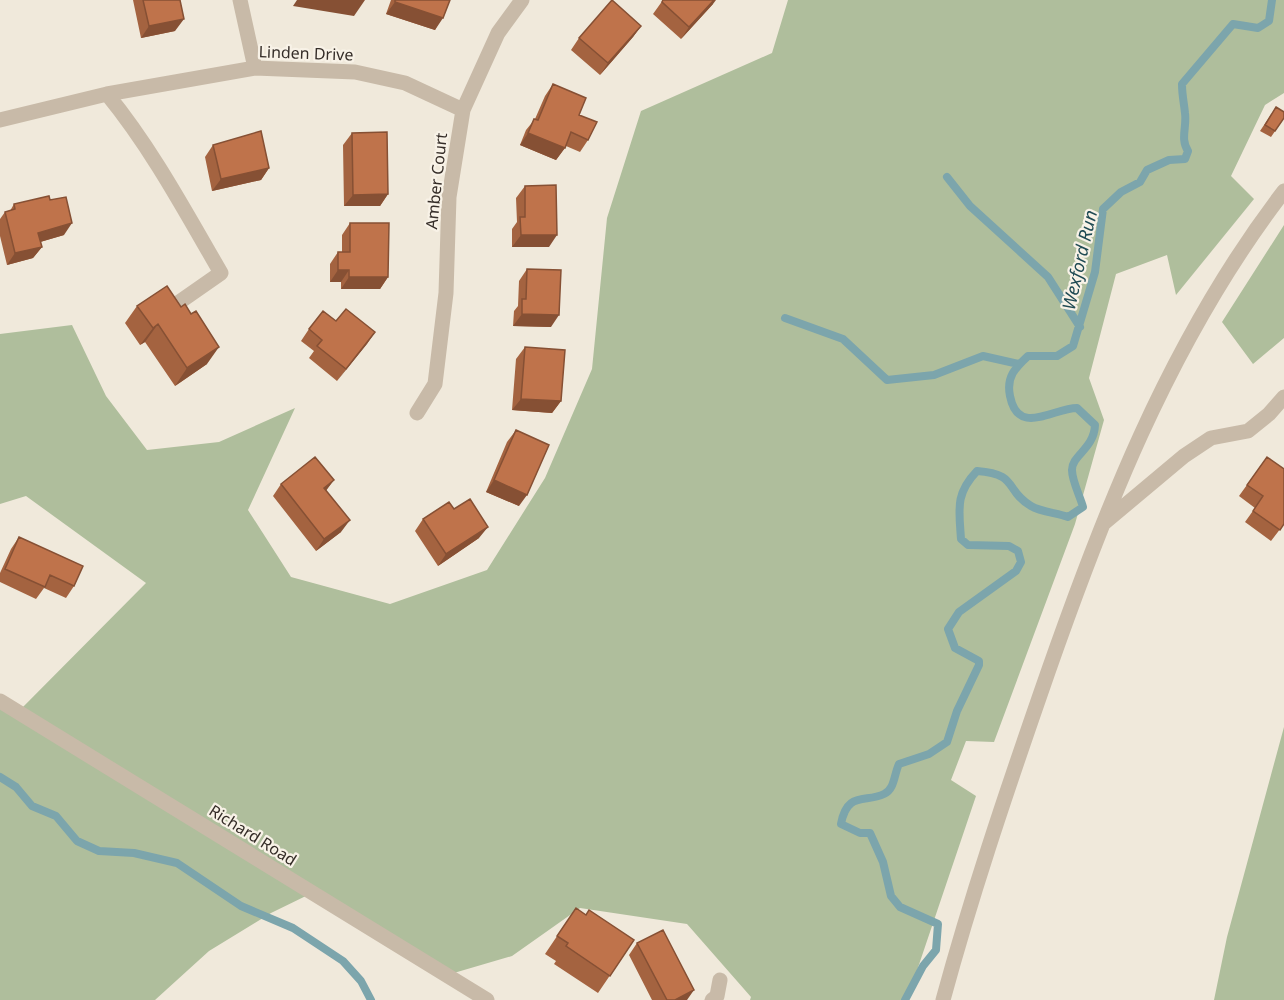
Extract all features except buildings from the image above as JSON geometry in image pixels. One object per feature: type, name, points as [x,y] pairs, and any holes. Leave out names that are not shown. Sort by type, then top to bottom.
[{"type":"street","points":[[240,0],[255,68]]},
{"type":"street","name":"Amber Court","points":[[417,413],[435,384],[446,293],[449,197],[463,110],[498,33],[522,0]]},
{"type":"street","name":"Linden Drive","points":[[0,120],[106,93],[255,68],[356,72],[405,83],[463,110]]},
{"type":"street","points":[[106,93],[131,123],[163,171],[221,273],[178,303]]},
{"type":"street","points":[[943,1000],[972,892],[1064,628],[1127,460],[1164,384],[1196,327],[1284,191]]},
{"type":"street","points":[[1104,523],[1184,456],[1211,438],[1248,431],[1269,414],[1284,397]]},
{"type":"street","name":"Richard Road","points":[[0,701],[482,999]]},
{"type":"street","points":[[712,1000],[717,996],[720,980]]},
{"type":"green space","points":[[788,0],[1284,0],[1284,93],[1265,105],[1231,176],[1254,199],[1176,295],[1167,255],[1116,274],[1089,378],[1104,420],[1075,524],[994,742],[966,741],[951,780],[976,796],[907,1000],[750,1000],[751,997],[687,924],[580,908],[512,956],[447,975],[312,893],[271,913],[209,951],[155,1000],[0,1000],[0,701],[18,712],[146,583],[26,496],[0,504],[0,334],[72,325],[106,396],[147,450],[219,442],[295,408],[248,510],[291,577],[390,604],[487,570],[545,478],[592,369],[607,218],[641,111],[772,53]]},
{"type":"green space","points":[[1284,225],[1284,338],[1253,364],[1222,322]]},
{"type":"green space","points":[[1284,727],[1284,1000],[1214,1000],[1227,937]]},
{"type":"waterway","name":"Wexford Run","points":[[905,1000],[923,966],[936,950],[938,924],[900,907],[891,896],[883,862],[870,833],[860,833],[841,824],[844,814],[852,802],[877,797],[888,792],[899,764],[929,754],[947,742],[957,711],[979,665],[979,661],[955,648],[948,629],[959,612],[1016,571],[1021,562],[1018,551],[1009,546],[968,545],[961,539],[960,502],[970,479],[977,471],[999,475],[1023,500],[1039,510],[1068,517],[1083,507],[1072,470],[1075,460],[1091,440],[1095,425],[1077,408],[1038,417],[1028,418],[1020,415],[1014,408],[1009,383],[1016,369],[1028,356],[1057,356],[1073,346],[1095,272],[1103,209],[1121,192],[1140,182],[1147,170],[1169,160],[1185,159],[1188,151],[1184,142],[1185,118],[1182,84],[1233,24],[1258,28],[1269,21],[1272,0]]},
{"type":"waterway","points":[[947,177],[970,206],[1048,277],[1080,327]]},
{"type":"waterway","points":[[785,318],[843,339],[887,380],[934,375],[983,356],[1019,364]]},
{"type":"waterway","points":[[0,777],[16,787],[32,806],[56,816],[77,841],[99,851],[134,853],[177,863],[241,906],[293,928],[343,961],[361,981],[371,1000]]}]
